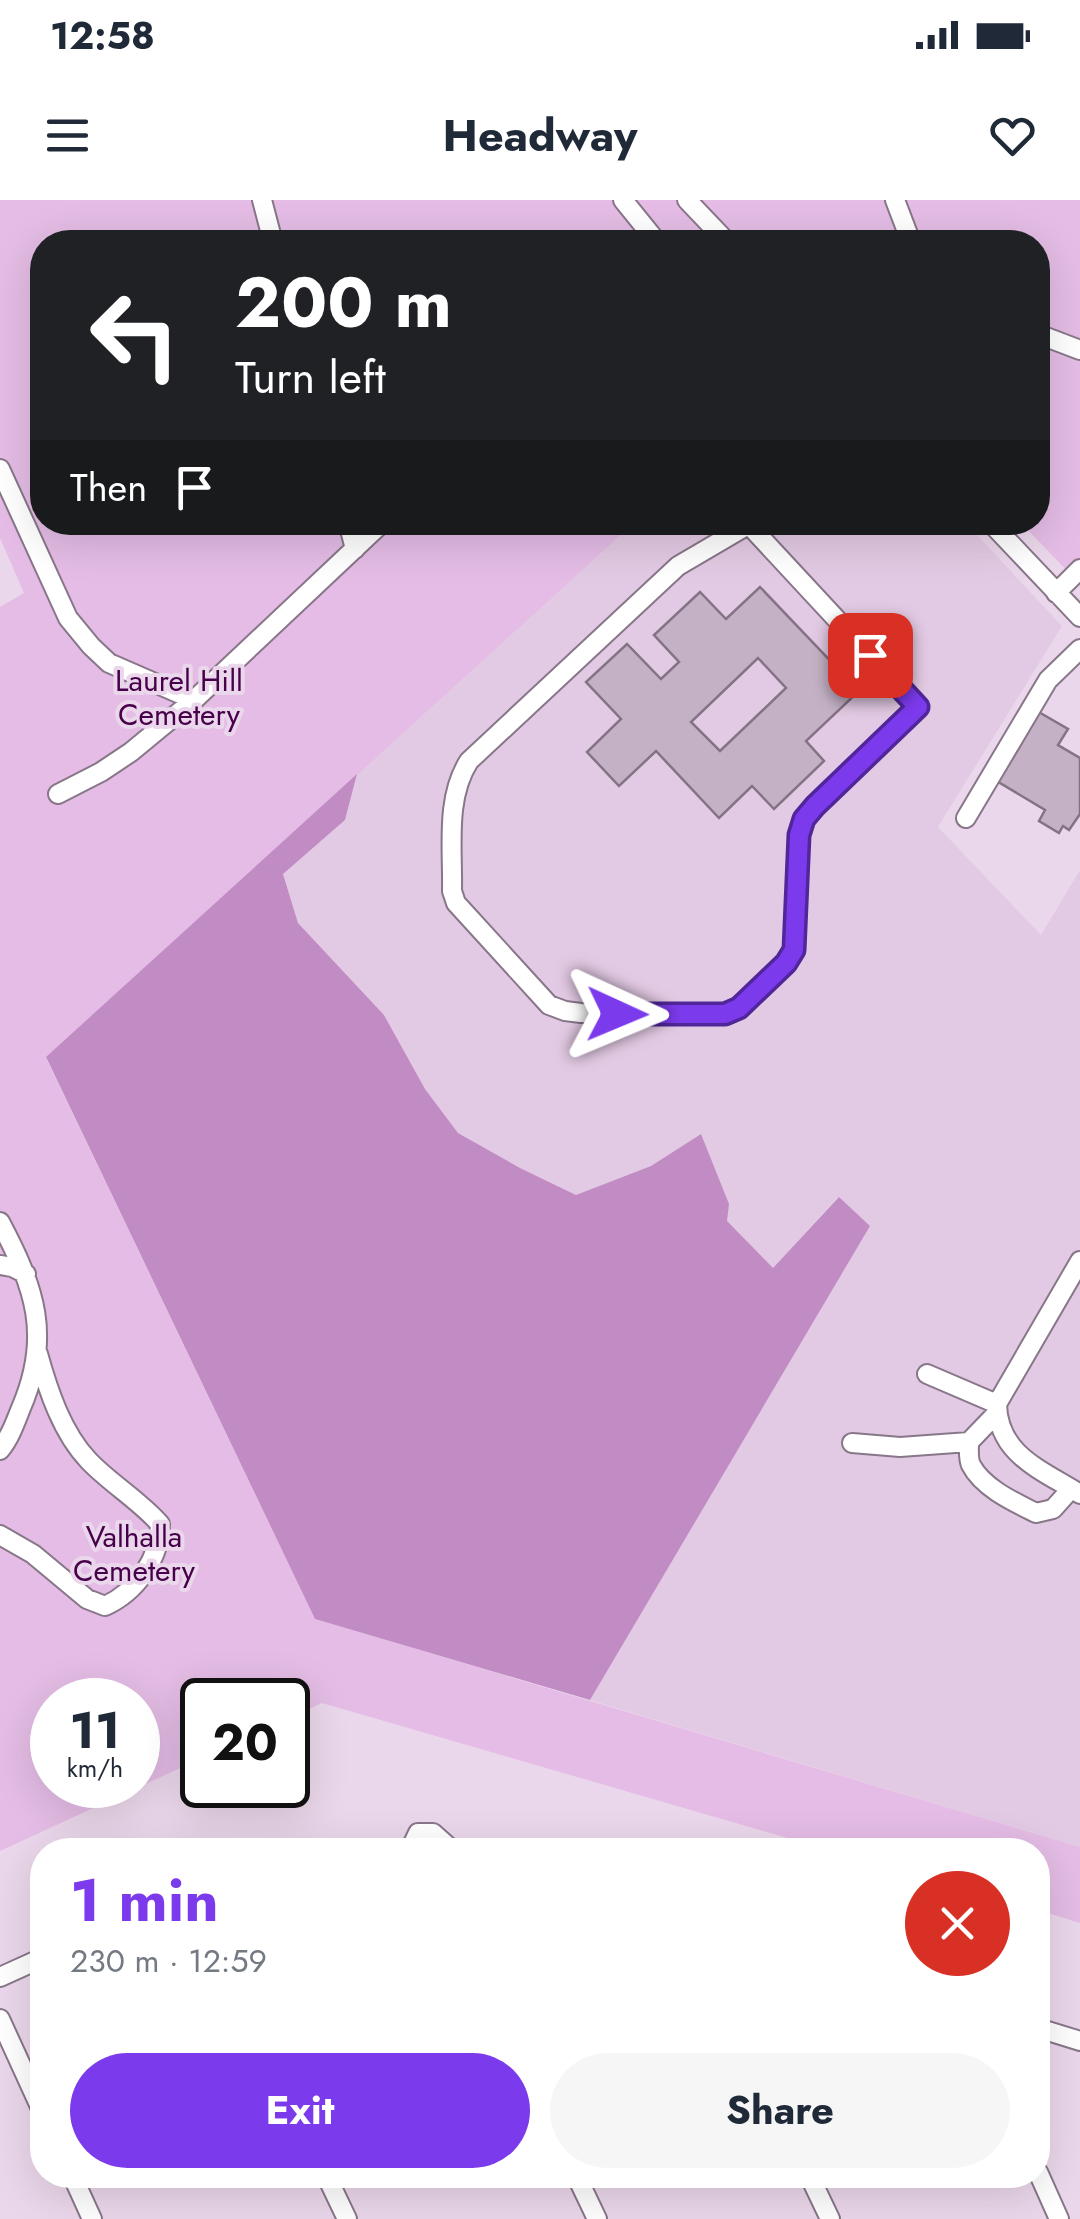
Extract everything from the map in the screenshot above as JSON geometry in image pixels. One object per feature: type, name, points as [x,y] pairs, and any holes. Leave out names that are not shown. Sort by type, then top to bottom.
[{"type":"street","points":[[262,200],[270,230]]},
{"type":"street","points":[[624,200],[648,230]]},
{"type":"street","points":[[687,200],[716,230]]},
{"type":"street","points":[[896,200],[907,230]]},
{"type":"street","points":[[1050,339],[1080,350]]},
{"type":"street","points":[[0,469],[30,535]]},
{"type":"street","points":[[30,535],[68,618],[91,646],[109,663],[194,700]]},
{"type":"street","points":[[351,535],[355,549]]},
{"type":"street","points":[[58,794],[130,752],[194,700],[370,535]]},
{"type":"street","points":[[732,535],[678,566],[468,761],[459,776],[454,796],[452,872],[456,903],[549,1005],[580,1013],[725,1014],[739,1008],[786,963],[794,950],[799,835],[804,819],[918,707],[761,535]]},
{"type":"street","points":[[1002,535],[1080,617]]},
{"type":"street","points":[[1056,593],[1080,569]]},
{"type":"street","points":[[966,818],[1048,680],[1080,649]]},
{"type":"street","points":[[0,1222],[26,1274],[36,1319],[38,1354],[66,1428],[86,1458],[160,1524],[160,1542],[148,1568],[124,1598],[105,1606],[87,1599],[33,1554],[0,1535]]},
{"type":"street","points":[[997,1409],[998,1423],[1009,1445],[1075,1491],[1053,1508],[1036,1513],[981,1479],[969,1462],[969,1442],[997,1409],[1080,1261]]},
{"type":"street","points":[[0,1265],[26,1274]]},
{"type":"street","points":[[0,1450],[27,1394],[38,1354]]},
{"type":"street","points":[[926,1374],[997,1409]]},
{"type":"street","points":[[852,1443],[900,1448],[969,1442]]},
{"type":"street","points":[[416,1838],[418,1833],[433,1832],[439,1838]]},
{"type":"street","points":[[0,1978],[30,1964]]},
{"type":"street","points":[[0,2020],[30,2085]]},
{"type":"street","points":[[1050,2032],[1080,2041]]},
{"type":"street","points":[[78,2188],[92,2219]]},
{"type":"street","points":[[332,2188],[347,2219]]},
{"type":"street","points":[[582,2188],[596,2219]]},
{"type":"street","points":[[816,2188],[830,2219]]},
{"type":"street","points":[[1045,2188],[1059,2219]]},
{"type":"shaded area","points":[[621,535],[977,535],[1062,626],[938,827],[1041,935],[1080,870],[1080,1847],[590,1700],[870,1226],[838,1197],[773,1268],[726,1221],[701,1134],[651,1166],[576,1195],[458,1133],[425,1089],[384,1015],[298,923],[283,873],[345,820],[357,774]]},
{"type":"shaded area","points":[[357,774],[345,820],[283,874],[298,923],[384,1015],[425,1089],[458,1133],[576,1195],[651,1166],[701,1134],[729,1204],[727,1221],[773,1268],[839,1197],[870,1226],[590,1700],[315,1619],[46,1057]]},
{"type":"green space","points":[[0,200],[1080,200],[1080,584],[1033,535],[1050,535],[1050,230],[30,230],[30,535],[621,535],[46,1058],[315,1619],[1050,1838],[788,1838],[322,1703],[310,1709],[310,1678],[180,1678],[180,1768],[160,1777],[160,1678],[30,1678],[30,1808],[93,1808],[0,1851],[0,607],[24,593],[0,538]]},
{"type":"green space","points":[[1050,1838],[1080,1847],[1080,1923],[1050,1914]]},
{"type":"building","points":[[760,587],[859,691],[806,741],[824,761],[774,809],[752,786],[719,818],[656,751],[619,786],[587,752],[621,719],[586,682],[627,644],[661,679],[679,662],[654,635],[700,592],[726,619]],"holes":[[[758,658],[786,688],[720,751],[691,722]]]},
{"type":"building","points":[[1037,711],[1068,729],[1058,745],[1080,758],[1080,814],[1069,830],[1063,826],[1059,833],[1039,821],[1045,810],[995,780]]},
{"type":"route","points":[[617,1014],[725,1014],[739,1008],[786,963],[794,950],[799,835],[804,819],[918,707],[870,655]]},
{"type":"park label","name":"Laurel Hill Cemetery","points":[[179,698]]},
{"type":"park label","name":"Valhalla Cemetery","points":[[134,1554]]}]
